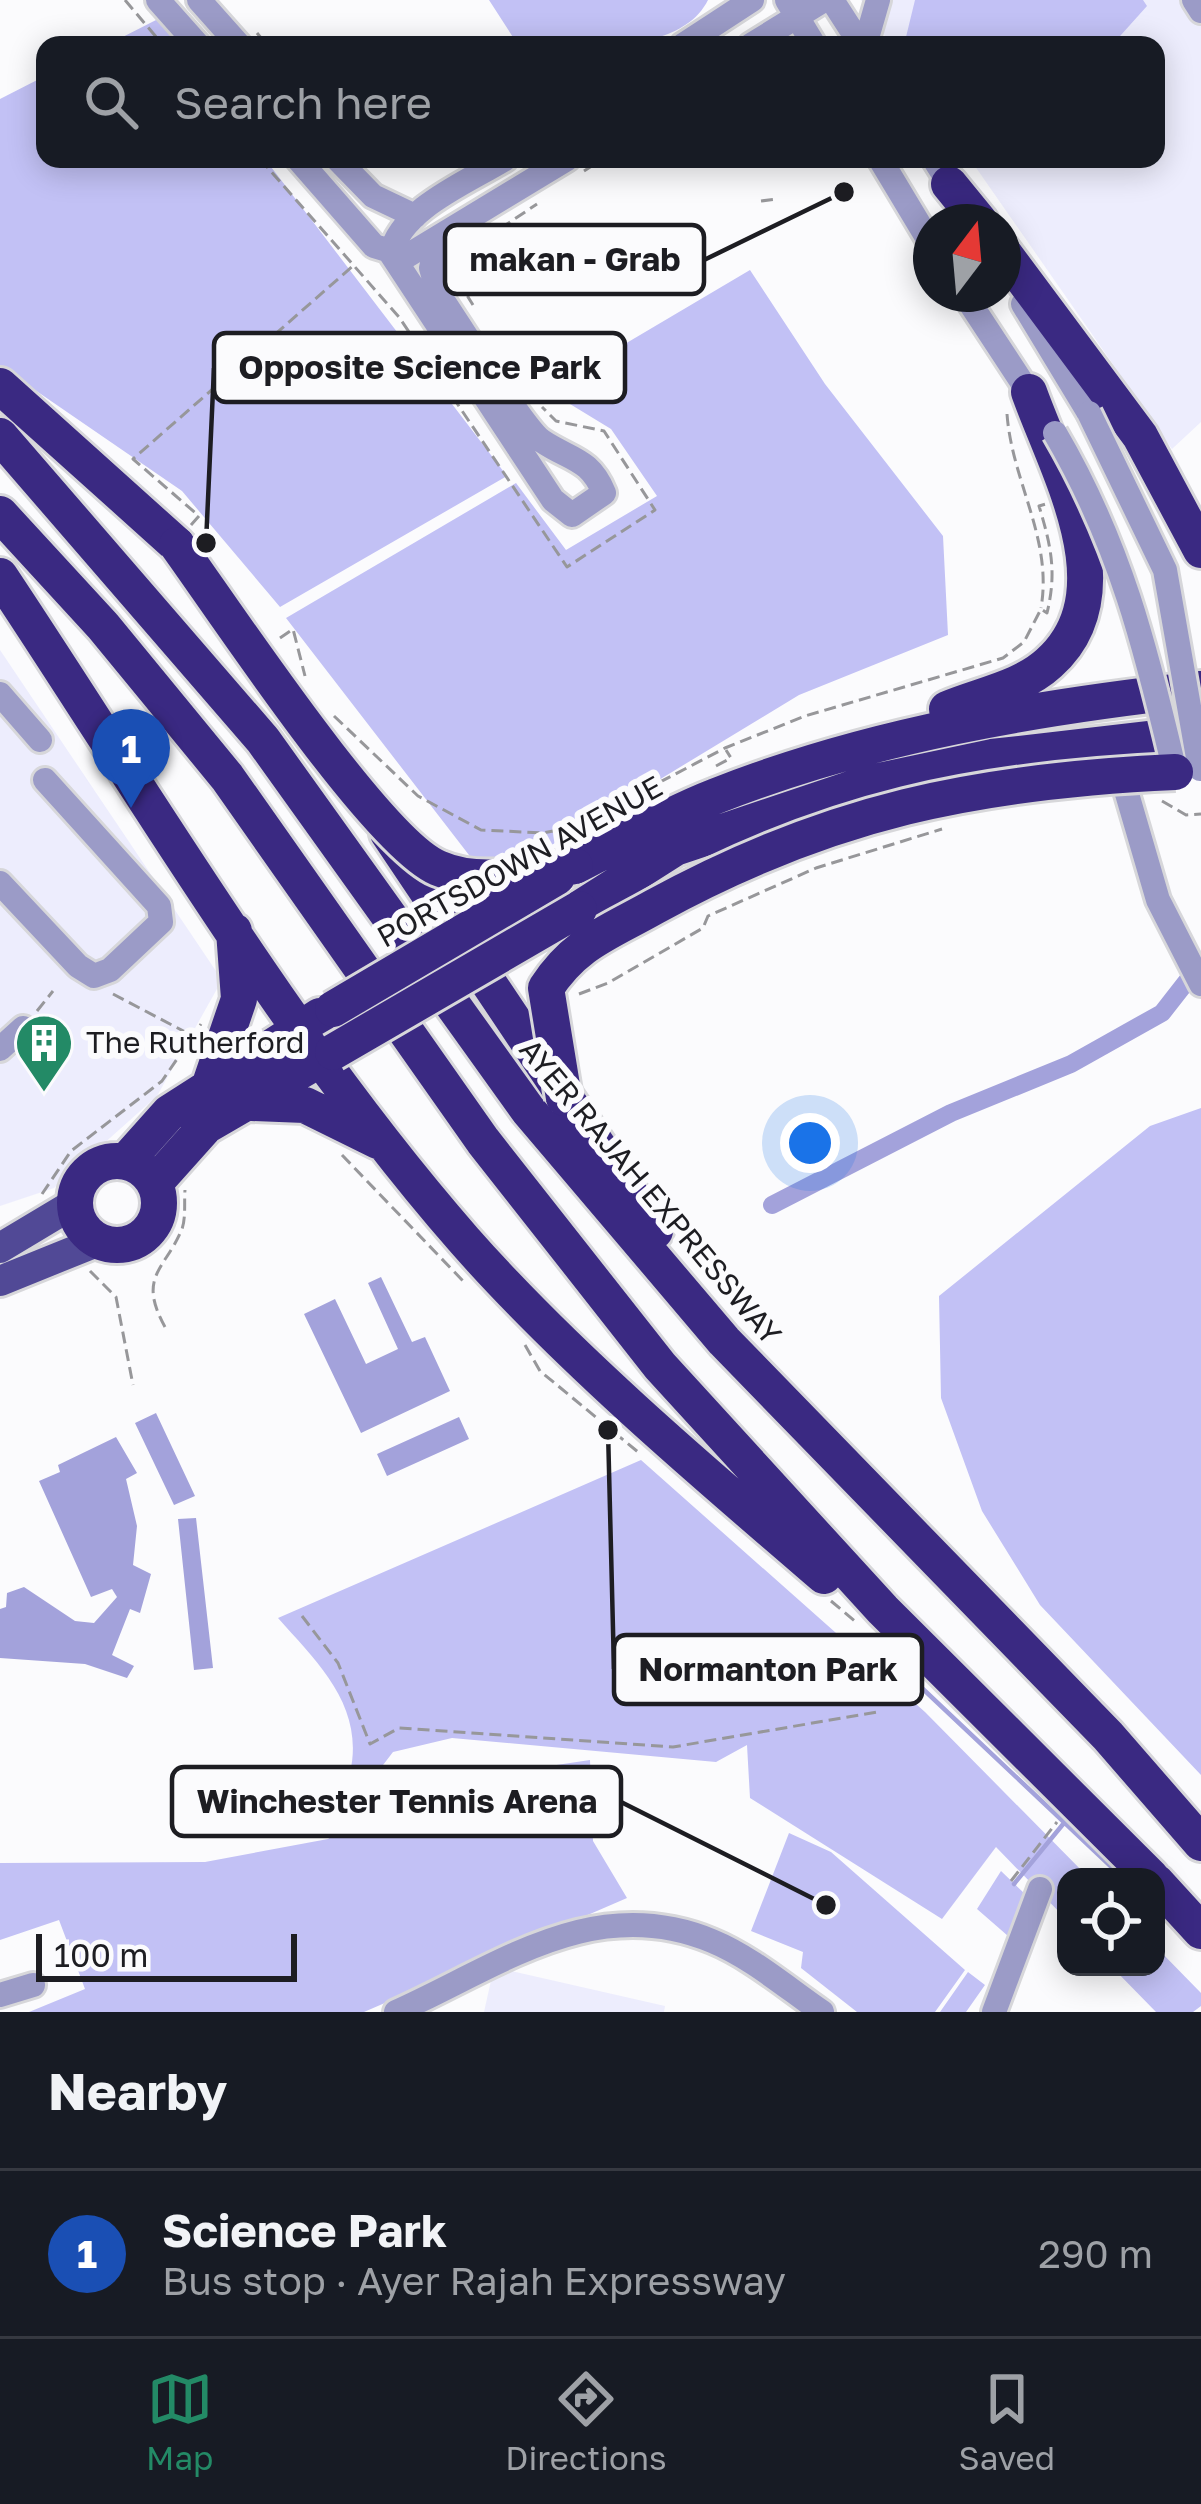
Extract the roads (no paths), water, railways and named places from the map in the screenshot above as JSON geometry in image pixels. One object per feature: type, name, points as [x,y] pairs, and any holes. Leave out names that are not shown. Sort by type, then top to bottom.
[{"type":"highway","points":[[941,171],[964,204]]},
{"type":"highway","points":[[1021,276],[1140,436],[1201,550]]},
{"type":"highway","points":[[0,386],[183,536],[626,1185],[724,1341]]},
{"type":"highway","points":[[881,745],[917,722],[1047,666],[1063,648],[1082,607],[1083,542],[1018,400]]},
{"type":"highway","name":"AYER RAJAH EXPRESSWAY","points":[[0,436],[263,740],[527,1109],[724,1341],[1108,1736],[1201,1843]]},
{"type":"highway","points":[[0,514],[103,626],[227,777],[483,1142],[660,1366],[870,1617]]},
{"type":"highway","points":[[0,576],[233,927],[317,1040],[387,1146],[468,1244],[598,1371],[1141,1868]]},
{"type":"highway","name":"PORTSDOWN AVENUE","points":[[317,1040],[467,952],[575,866],[881,745],[1045,706],[1201,689]]},
{"type":"highway","name":"PORTSDOWN AVENUE","points":[[467,952],[579,909],[675,848],[720,812],[992,757],[1084,748],[1132,752],[1201,733]]},
{"type":"highway","points":[[564,1098],[562,991],[567,955],[736,862],[874,811],[1056,777],[1180,775]]},
{"type":"highway","points":[[380,820],[436,868],[486,878],[575,866]]},
{"type":"highway","points":[[562,991],[553,950],[579,909]]},
{"type":"highway","points":[[208,1090],[207,1034],[239,999],[233,927]]},
{"type":"highway","points":[[157,1174],[111,1162],[89,1174],[75,1203],[86,1232],[87,1255],[145,1235],[158,1203],[157,1174],[169,1113],[317,1040]]},
{"type":"highway","points":[[157,1174],[206,1126],[252,1103],[317,1040]]},
{"type":"highway","points":[[252,1103],[284,1100],[305,1106],[387,1146]]},
{"type":"highway","points":[[1165,1892],[1201,1930]]},
{"type":"main road","points":[[0,1248],[75,1203]]},
{"type":"main road","points":[[0,1281],[87,1255]]},
{"type":"street","points":[[158,0],[190,36]]},
{"type":"street","points":[[200,0],[231,36]]},
{"type":"street","points":[[710,27],[733,0]]},
{"type":"street","points":[[696,36],[752,0]]},
{"type":"street","points":[[761,36],[793,8],[828,0],[856,36]]},
{"type":"street","points":[[866,36],[878,0]]},
{"type":"street","points":[[1194,0],[1201,11]]},
{"type":"street","points":[[793,8],[809,36]]},
{"type":"street","points":[[306,168],[374,246],[407,256],[571,168]]},
{"type":"street","points":[[347,168],[373,196],[416,216]]},
{"type":"street","points":[[438,240],[431,268],[438,293],[542,441],[583,459],[596,475],[604,493],[596,503],[572,515],[562,511],[391,254],[395,235],[416,216],[491,168]]},
{"type":"street","points":[[885,168],[913,214]]},
{"type":"street","points":[[1021,302],[1089,413],[1165,570],[1180,775]]},
{"type":"street","points":[[973,312],[1018,400],[1055,433],[1093,496],[1127,580],[1180,775]]},
{"type":"street","points":[[0,694],[40,740]]},
{"type":"street","points":[[1132,752],[1158,900],[1201,984]]},
{"type":"street","points":[[0,883],[78,966],[94,976],[156,929],[161,914],[45,780]]},
{"type":"street","points":[[0,1049],[23,1028]]},
{"type":"street","points":[[994,2012],[1040,1888]]},
{"type":"street","points":[[396,2012],[513,1952],[604,1924],[676,1930],[714,1942],[822,2012]]},
{"type":"street","points":[[0,1995],[33,1984]]},
{"type":"waterway","points":[[772,1205],[951,1113],[1071,1064],[1162,1013],[1201,963]]},
{"type":"waterway","points":[[906,1673],[1113,1868]]},
{"type":"waterway","points":[[1014,1884],[1064,1823]]},
{"type":"place","name":"makan - Grab","points":[[844,192]]},
{"type":"place","name":"Opposite Science Park","points":[[206,543]]},
{"type":"place","name":"Science Park","points":[[131,808]]},
{"type":"place","name":"The Rutherford","points":[[44,1094]]},
{"type":"place","name":"Normanton Park","points":[[608,1430]]},
{"type":"place","name":"Winchester Tennis Arena","points":[[826,1905]]}]
